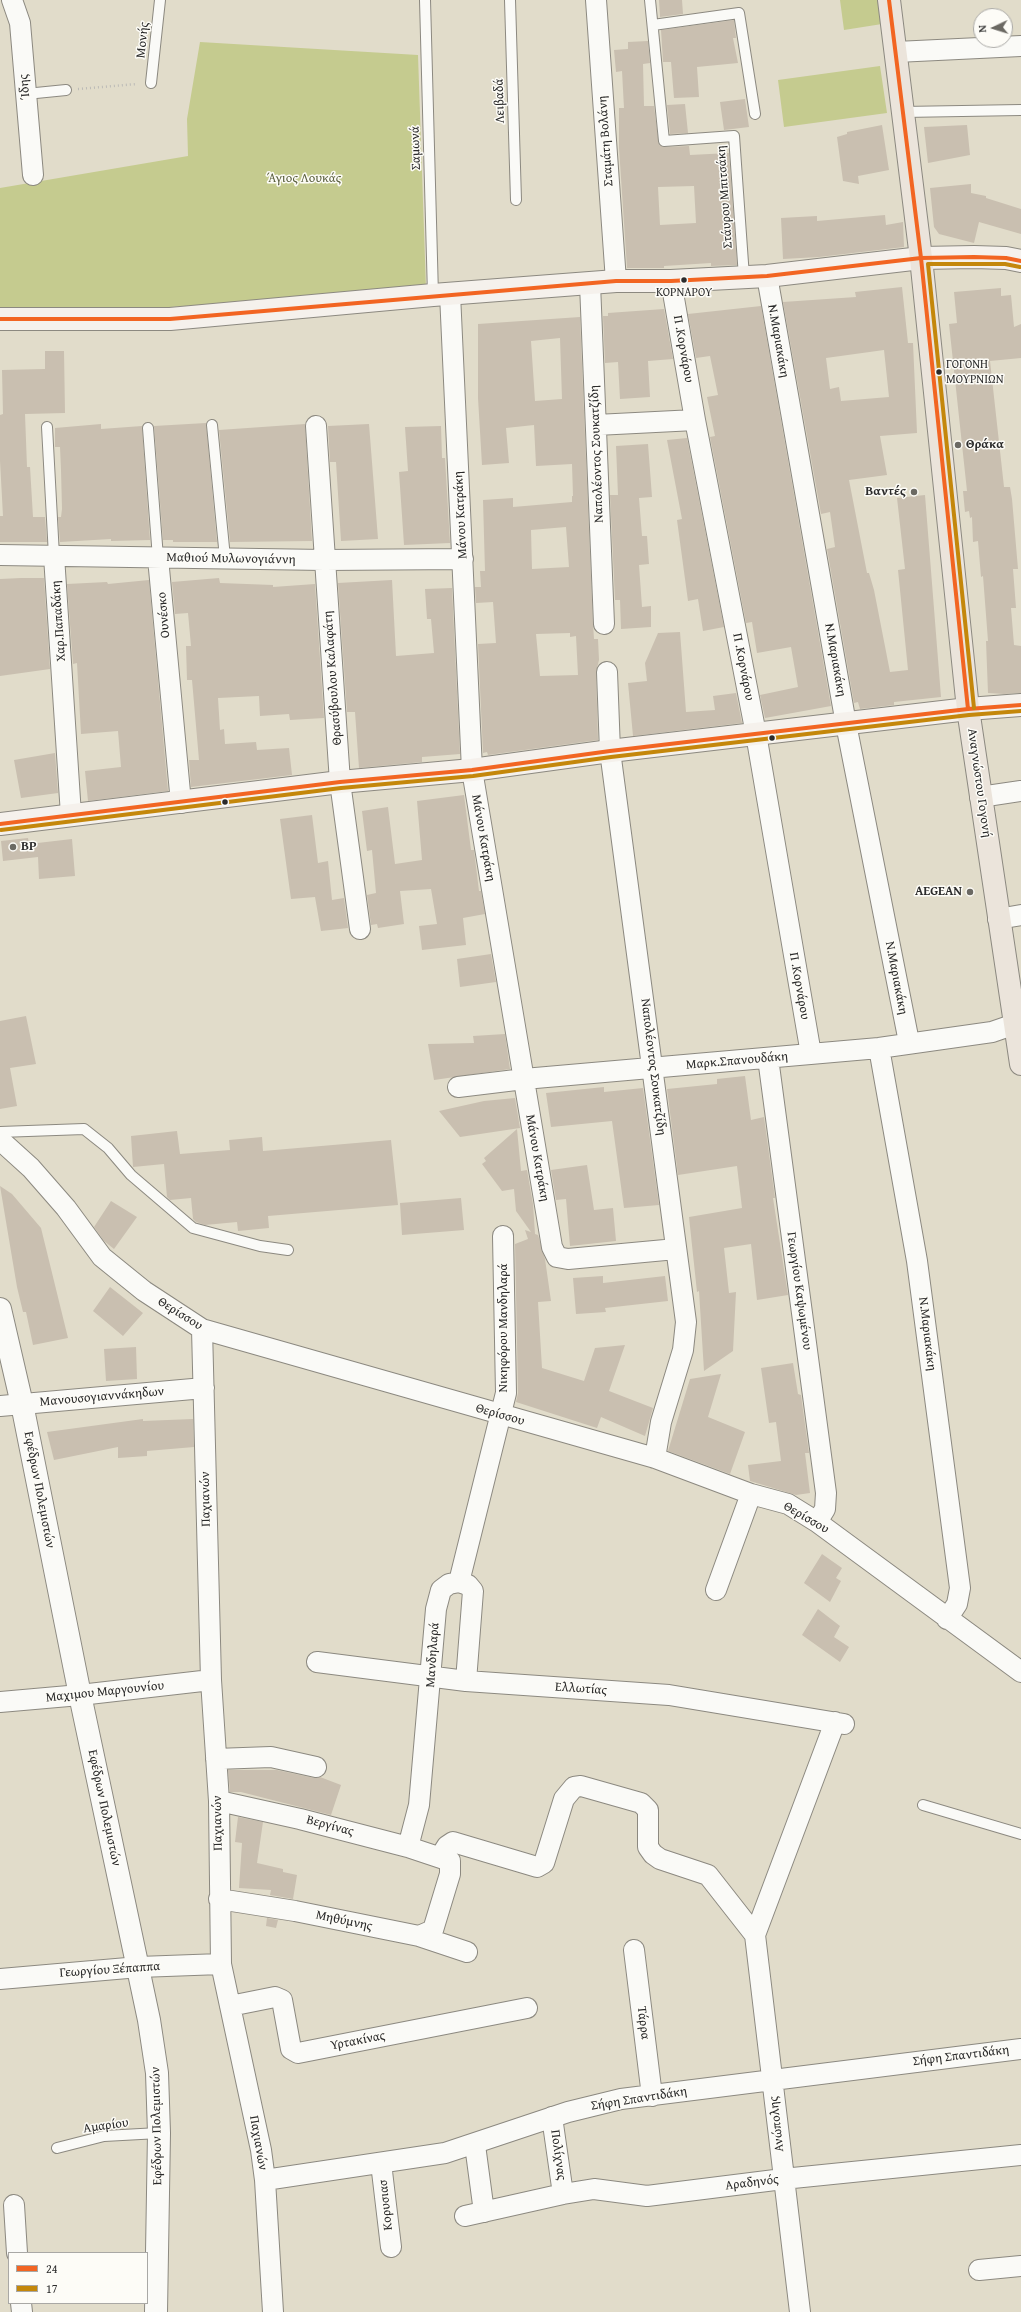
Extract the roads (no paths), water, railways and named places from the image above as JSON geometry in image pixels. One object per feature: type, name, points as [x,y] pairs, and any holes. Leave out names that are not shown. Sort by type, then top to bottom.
[{"type":"main road","name":"Αναγνώστου Γογονή","points":[[889,0],[921,258],[968,709],[998,919],[1018,1023],[1021,1064]]},
{"type":"main road","points":[[0,319],[170,319],[442,294],[616,281],[671,281],[767,276],[921,258],[974,257],[1006,258],[1021,261]]},
{"type":"main road","points":[[0,824],[181,803],[340,782],[472,770],[610,751],[968,709],[1021,705]]},
{"type":"street","name":"Ίδης","points":[[12,0],[20,23],[33,176]]},
{"type":"street","name":"Σταμάτη Βολάνη","points":[[596,0],[616,281]]},
{"type":"street","points":[[896,52],[1021,46]]},
{"type":"street","name":"Ν.Μαριακάκη","points":[[767,276],[846,724],[909,1042]]},
{"type":"street","name":"Π .Κορνάρου","points":[[671,281],[695,420],[756,734],[811,1054]]},
{"type":"street","name":"Ναπολέοντος Σουκατζίδη","points":[[590,284],[604,624]]},
{"type":"street","name":"Μάνου Κατράκη","points":[[442,294],[463,559],[472,770],[552,1247],[557,1257],[568,1259],[676,1249]]},
{"type":"street","points":[[596,425],[695,420]]},
{"type":"street","name":"Θρασύβουλου Καλαφάτη","points":[[316,426],[340,782],[360,929]]},
{"type":"street","name":"Μαθιού Μυλωνογιάννη","points":[[0,555],[324,560],[463,559]]},
{"type":"street","name":"Χαρ.Παπαδάκη","points":[[54,556],[71,815]]},
{"type":"street","name":"Ουνέσκο","points":[[158,558],[181,803]]},
{"type":"street","name":"Ναπολέοντος Σουκατζίδη","points":[[607,672],[610,751],[654,1068],[686,1322],[683,1350],[661,1422],[654,1458]]},
{"type":"street","points":[[980,797],[1021,791]]},
{"type":"street","points":[[998,919],[1021,915]]},
{"type":"street","name":"Μαρκ.Σπανουδάκη","points":[[458,1087],[524,1079],[879,1048],[909,1042],[992,1032],[1018,1023]]},
{"type":"street","name":"Ν.Μαριακάκη","points":[[879,1048],[917,1261],[960,1588],[957,1604],[947,1619]]},
{"type":"street","name":"Γεωργίου Καψωμένου","points":[[768,1058],[826,1493],[825,1509],[817,1522]]},
{"type":"street","name":"Θερίσσου","points":[[0,1140],[31,1168],[66,1208],[102,1257],[144,1292],[202,1329],[501,1416],[654,1458],[751,1494],[788,1504],[817,1522],[1021,1672]]},
{"type":"street","name":"Νικηφόρου Μανδηλαρά","points":[[459,1582],[506,1393],[503,1236]]},
{"type":"street","name":"Εφέδρων Πολεμιστών","points":[[0,1309],[22,1404],[80,1695],[150,2020],[157,2073],[159,2133],[156,2312]]},
{"type":"street","name":"Παχιανών","points":[[202,1329],[211,1680],[219,1801],[219,1899],[221,1964],[265,2180],[273,2312]]},
{"type":"street","name":"Μανουσογιαννάκηδων","points":[[0,1406],[204,1388]]},
{"type":"street","points":[[716,1590],[751,1494]]},
{"type":"street","points":[[459,1582],[468,1585],[473,1591],[466,1681]]},
{"type":"street","name":"Μανδηλαρά","points":[[408,1847],[419,1805],[432,1676],[436,1609],[441,1590],[449,1584],[459,1582]]},
{"type":"street","name":"Ελλωτίας","points":[[317,1662],[466,1681],[669,1695],[840,1723],[755,1935]]},
{"type":"street","name":"Μαχιμου Mαργουνίου","points":[[0,1702],[80,1695],[211,1680]]},
{"type":"street","points":[[216,1759],[271,1758],[316,1767]]},
{"type":"street","points":[[419,1936],[433,1930],[450,1874],[450,1860],[440,1857],[447,1846],[453,1842],[537,1867],[544,1863],[564,1799],[574,1787],[581,1786],[641,1803],[648,1810],[648,1847],[653,1854],[660,1859],[708,1875],[755,1935]]},
{"type":"street","name":"Βεργίνας","points":[[219,1801],[300,1819],[408,1847],[440,1857]]},
{"type":"street","name":"Μηθύμνης","points":[[219,1899],[295,1911],[419,1936],[467,1952]]},
{"type":"street","name":"Ανώπολης","points":[[755,1935],[800,2312]]},
{"type":"street","name":"Τάρρα","points":[[634,1950],[652,2096]]},
{"type":"street","name":"Γεωργίου Ξέπαππα","points":[[0,1979],[139,1967],[221,1964]]},
{"type":"street","name":"Υρτακίνας","points":[[230,2006],[275,1997],[282,2000],[291,2049],[298,2053],[527,2008]]},
{"type":"street","name":"Σήφη Σπαντιδάκη","points":[[265,2180],[445,2153],[476,2145],[552,2117],[621,2099],[1021,2049]]},
{"type":"street","name":"Πολίχνας","points":[[552,2117],[563,2194]]},
{"type":"street","points":[[476,2145],[484,2212]]},
{"type":"street","name":"Αραδηνός","points":[[465,2216],[563,2194],[594,2189],[647,2196],[783,2179],[1021,2155]]},
{"type":"street","name":"Κορυσιασ","points":[[381,2163],[391,2247]]},
{"type":"street","points":[[14,2205],[17,2252]]},
{"type":"street","points":[[979,2270],[1021,2266]]},
{"type":"lane","name":"Μονής","points":[[152,83],[160,0]]},
{"type":"lane","name":"Σαμωνά","points":[[425,0],[442,294]]},
{"type":"lane","name":"Λειβαδά","points":[[510,0],[516,200]]},
{"type":"lane","points":[[650,0],[653,25],[740,13],[755,114]]},
{"type":"lane","name":"Στάυρου Μπιτσάκη","points":[[653,25],[664,141],[734,136],[744,277]]},
{"type":"lane","points":[[26,94],[66,90]]},
{"type":"lane","points":[[902,112],[1021,110]]},
{"type":"lane","points":[[212,425],[225,558]]},
{"type":"lane","name":"Χαρ.Παπαδάκη","points":[[47,427],[54,556]]},
{"type":"lane","name":"Ουνέσκο","points":[[148,428],[158,558]]},
{"type":"lane","points":[[0,1132],[84,1129],[108,1148],[131,1175],[193,1228],[260,1246],[288,1250]]},
{"type":"lane","points":[[923,1805],[1021,1834]]},
{"type":"lane","name":"Αμαρίου","points":[[57,2148],[104,2136],[159,2133]]},
{"type":"place","name":"ΚΟΡΝΑΡΟΥ","points":[[684,280]]},
{"type":"place","name":"ΓΟΓΟΝΗ ΜΟΥΡΝΙΩΝ","points":[[939,372]]},
{"type":"place","name":"Θράκα","points":[[958,445]]},
{"type":"place","name":"Βαντές","points":[[914,492]]},
{"type":"place","name":"BP","points":[[13,847]]},
{"type":"place","name":"AEGEAN","points":[[970,892]]},
{"type":"park label","name":"Άγιος Λουκάς","points":[[304,179]]}]
